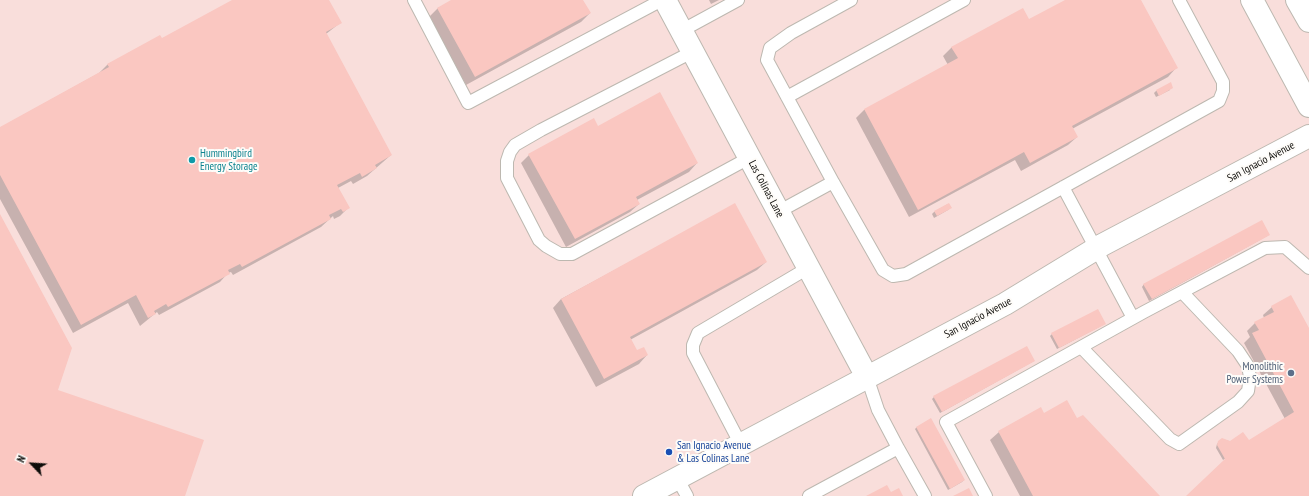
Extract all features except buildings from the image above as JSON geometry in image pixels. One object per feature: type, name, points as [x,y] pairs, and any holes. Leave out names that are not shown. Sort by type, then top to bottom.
[{"type":"street","name":"Las Colinas Lane","points":[[663,0],[867,377]]},
{"type":"street","points":[[1252,0],[1309,106]]},
{"type":"street","points":[[1297,0],[1309,21]]},
{"type":"street","name":"San Ignacio Avenue","points":[[644,496],[682,487],[741,445],[1005,304],[1096,249],[1309,136]]},
{"type":"lane","points":[[414,0],[468,103],[663,0]]},
{"type":"lane","points":[[681,31],[738,0]]},
{"type":"lane","points":[[851,0],[791,33],[770,48],[767,60],[883,270],[893,276],[906,274],[1219,101],[1223,92],[1223,82],[1179,0]]},
{"type":"lane","points":[[787,97],[964,0]]},
{"type":"lane","points":[[692,52],[515,145],[510,152],[507,161],[507,178],[540,240],[546,246],[560,254],[572,254],[749,158]]},
{"type":"lane","points":[[778,212],[834,182]]},
{"type":"lane","points":[[1063,187],[1133,318]]},
{"type":"lane","points":[[986,496],[946,422],[1133,318],[1264,248],[1285,247],[1302,260],[1309,268]]},
{"type":"lane","points":[[741,445],[694,354],[693,345],[698,333],[808,268]]},
{"type":"lane","points":[[1082,347],[1170,439],[1179,444],[1238,402],[1248,391],[1250,378],[1248,366],[1238,351],[1182,292]]},
{"type":"lane","points":[[867,377],[878,410],[925,496]]},
{"type":"lane","points":[[809,496],[898,448]]},
{"type":"shaded area","points":[[0,0],[1309,0],[1309,496],[0,496]]},
{"type":"place","name":"Hummingbird Energy Storage","points":[[192,160]]},
{"type":"place","name":"Monolithic Power Systems","points":[[1291,373]]},
{"type":"place","name":"San Ignacio Avenue & Las Colinas Lane","points":[[669,452]]}]
